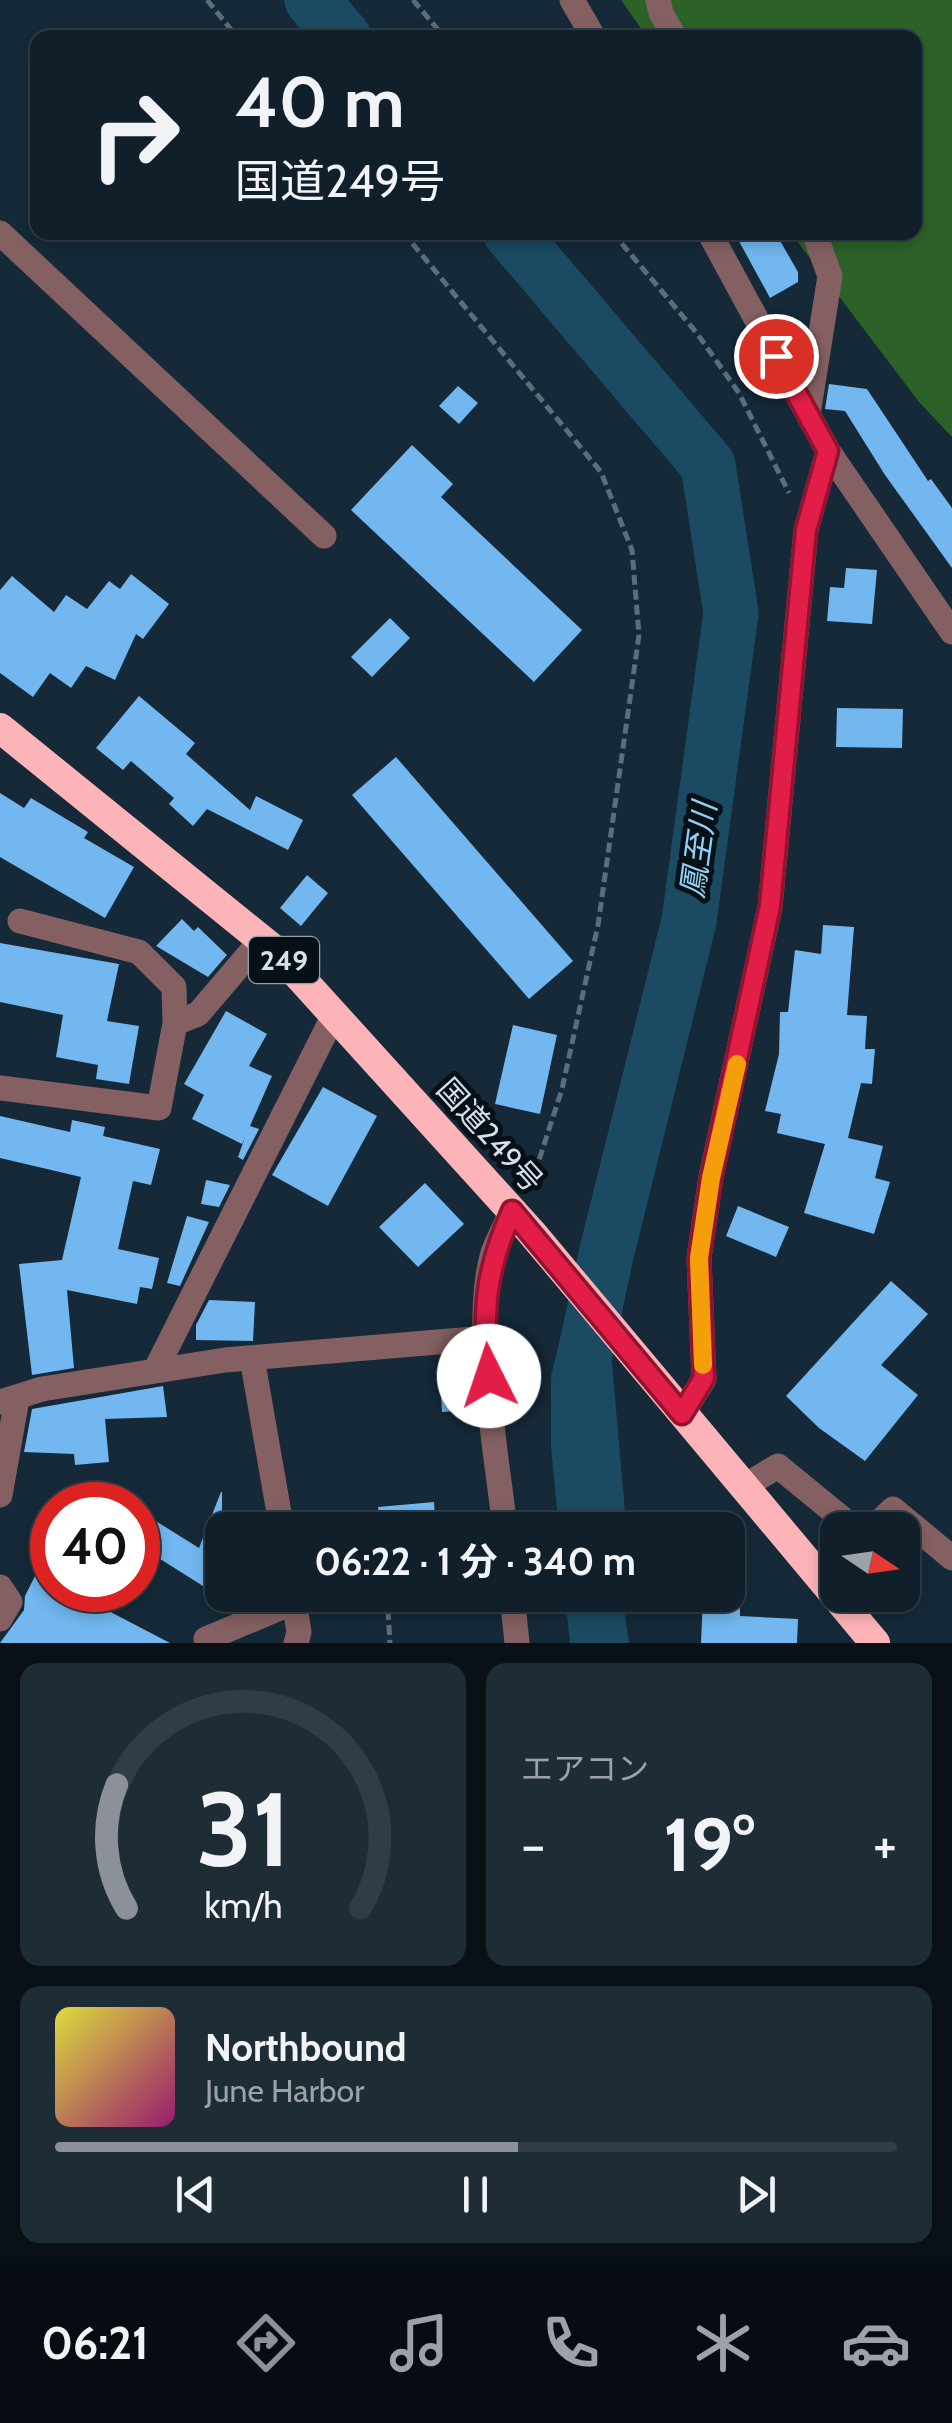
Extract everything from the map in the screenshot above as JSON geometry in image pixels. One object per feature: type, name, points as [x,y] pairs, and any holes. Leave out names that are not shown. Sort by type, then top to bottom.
[{"type":"highway","name":"国道249号","points":[[0,728],[278,953],[522,1221],[874,1643]]},
{"type":"street","points":[[572,0],[589,30]]},
{"type":"street","points":[[658,0],[671,30]]},
{"type":"street","points":[[0,233],[324,536]]},
{"type":"street","points":[[713,240],[828,451],[952,632]]},
{"type":"street","points":[[808,414],[830,276],[817,240]]},
{"type":"street","points":[[676,1406],[704,1378],[699,1258],[711,1178],[770,906],[806,530],[828,451]]},
{"type":"street","points":[[0,1088],[159,1108],[174,1023],[174,987],[139,952],[20,920]]},
{"type":"street","points":[[174,1023],[198,1014],[262,939]]},
{"type":"street","points":[[155,1371],[334,1015]]},
{"type":"street","points":[[503,1512],[485,1338],[487,1286],[494,1252],[522,1221]]},
{"type":"street","points":[[0,1496],[8,1400],[42,1389],[252,1358],[485,1338]]},
{"type":"street","points":[[252,1358],[279,1512]]},
{"type":"street","points":[[743,1487],[778,1466],[834,1512]]},
{"type":"street","points":[[920,1532],[952,1558]]},
{"type":"street","points":[[0,1588],[10,1602],[0,1619]]},
{"type":"street","points":[[206,1638],[265,1612]]},
{"type":"street","points":[[296,1612],[299,1632],[296,1643]]},
{"type":"street","points":[[514,1612],[517,1643]]},
{"type":"path","points":[[206,0],[231,30]]},
{"type":"path","points":[[414,0],[439,30]]},
{"type":"path","points":[[410,240],[601,472],[632,550],[638,635],[598,924],[562,1090],[522,1221]]},
{"type":"path","points":[[619,240],[696,332],[740,392],[806,530]]},
{"type":"path","points":[[389,1612],[390,1643]]},
{"type":"green space","points":[[621,0],[952,0],[952,437],[919,402],[796,240],[922,240],[922,30],[642,30]]},
{"type":"water","points":[[563,1327],[604,1385],[611,1512],[557,1512],[551,1447],[551,1376]]},
{"type":"water","points":[[567,1612],[624,1612],[629,1643],[570,1643]]},
{"type":"building","points":[[738,240],[780,240],[798,272],[798,282],[770,298]]},
{"type":"building","points":[[829,384],[867,389],[928,481],[931,479],[952,508],[952,568],[845,411],[825,409]]},
{"type":"building","points":[[458,386],[478,403],[459,424],[439,406]]},
{"type":"building","points":[[412,445],[453,484],[441,497],[582,630],[534,682],[351,510]]},
{"type":"building","points":[[846,568],[877,570],[872,624],[827,621],[830,587],[844,588]]},
{"type":"building","points":[[131,574],[169,604],[143,639],[136,634],[115,680],[86,666],[71,688],[50,673],[33,697],[0,673],[0,590],[12,576],[54,612],[66,595],[87,609],[109,581],[120,589]]},
{"type":"building","points":[[390,618],[410,638],[372,677],[351,657]]},
{"type":"building","points":[[139,696],[195,743],[186,754],[250,810],[256,796],[303,820],[288,850],[207,809],[193,826],[169,804],[174,798],[131,761],[123,770],[96,748]]},
{"type":"building","points":[[837,708],[903,709],[902,748],[836,747]]},
{"type":"building","points":[[396,757],[573,961],[529,999],[352,795]]},
{"type":"building","points":[[0,793],[24,808],[31,798],[88,832],[84,838],[134,867],[105,918],[0,857]]},
{"type":"building","points":[[307,875],[328,893],[301,926],[280,908]]},
{"type":"building","points":[[182,919],[194,931],[198,927],[227,955],[208,977],[156,946]]},
{"type":"building","points":[[823,925],[854,927],[847,1015],[867,1016],[865,1049],[875,1049],[872,1084],[861,1083],[848,1138],[883,1146],[875,1178],[890,1182],[874,1234],[804,1213],[825,1144],[777,1133],[781,1114],[765,1111],[779,1054],[780,1012],[788,1012],[795,950],[821,954]]},
{"type":"building","points":[[0,943],[119,964],[107,1021],[139,1026],[129,1084],[96,1079],[98,1065],[56,1057],[63,1015],[0,1002]]},
{"type":"building","points":[[226,1011],[267,1034],[249,1066],[272,1076],[250,1126],[259,1129],[243,1160],[238,1157],[245,1137],[242,1144],[192,1119],[204,1095],[184,1084]]},
{"type":"building","points":[[513,1025],[557,1035],[540,1114],[495,1104]]},
{"type":"building","points":[[323,1087],[377,1116],[328,1206],[272,1175]]},
{"type":"building","points":[[0,1116],[70,1132],[72,1120],[105,1127],[103,1136],[160,1149],[151,1185],[133,1181],[118,1249],[159,1258],[152,1289],[140,1287],[137,1304],[67,1290],[74,1368],[32,1375],[19,1264],[62,1260],[81,1177],[0,1158]]},
{"type":"building","points":[[206,1180],[230,1185],[219,1207],[201,1204]]},
{"type":"building","points":[[425,1183],[464,1224],[418,1267],[379,1227]]},
{"type":"building","points":[[738,1206],[789,1227],[776,1257],[726,1236]]},
{"type":"building","points":[[187,1216],[209,1222],[180,1286],[167,1283]]},
{"type":"building","points":[[891,1281],[928,1314],[881,1365],[918,1395],[865,1461],[819,1428],[786,1396]]},
{"type":"building","points":[[209,1300],[255,1302],[253,1341],[196,1340],[196,1325]]},
{"type":"building","points":[[470,1361],[473,1410],[442,1412],[439,1363]]},
{"type":"building","points":[[163,1386],[167,1417],[105,1419],[109,1462],[75,1465],[74,1454],[24,1452],[32,1409]]},
{"type":"building","points":[[221,1492],[222,1492],[222,1512],[213,1512]]},
{"type":"building","points":[[434,1502],[435,1512],[378,1512],[378,1507]]},
{"type":"building","points":[[160,1524],[199,1548],[205,1533],[205,1587],[160,1559]]},
{"type":"building","points":[[30,1586],[30,1612],[111,1612],[170,1643],[0,1643],[24,1610]]},
{"type":"building","points":[[702,1612],[798,1619],[797,1643],[701,1643]]},
{"type":"waterway","name":"鳳至川","points":[[312,0],[337,30]]},
{"type":"waterway","name":"鳳至川","points":[[517,240],[708,465],[731,613],[689,921],[584,1359],[597,1512]]},
{"type":"slow traffic","points":[[703,1365],[699,1258],[711,1178],[737,1064]]},
{"type":"route","points":[[489,1376],[485,1338],[487,1286],[494,1252],[512,1211],[682,1414],[704,1378],[699,1258],[711,1178],[770,906],[806,530],[828,451],[776,356]]}]
